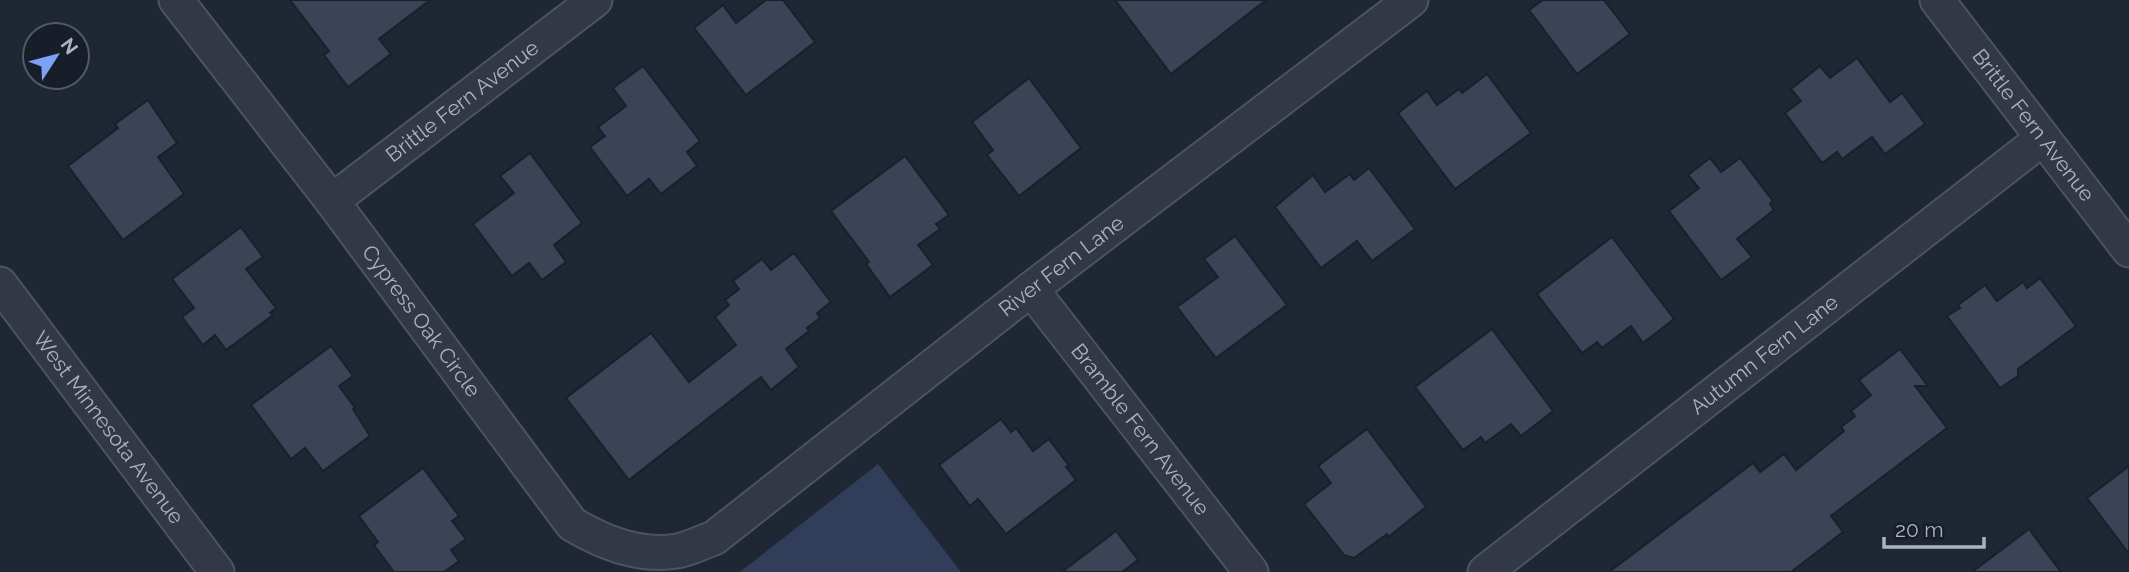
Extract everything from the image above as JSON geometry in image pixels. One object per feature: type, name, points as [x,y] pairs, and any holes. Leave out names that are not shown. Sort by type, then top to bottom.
[{"type":"street","name":"Cypress Oak Circle","points":[[176,0],[332,201],[572,524],[600,540],[636,551],[678,551],[714,538]]},
{"type":"street","name":"Brittle Fern Avenue","points":[[332,201],[595,0]]},
{"type":"street","name":"River Fern Lane","points":[[714,538],[1031,289],[1411,0]]},
{"type":"street","name":"Brittle Fern Avenue","points":[[1937,0],[2129,250]]},
{"type":"street","name":"Autumn Fern Lane","points":[[1485,572],[2043,138]]},
{"type":"street","name":"West Minnesota Avenue","points":[[0,284],[217,572]]},
{"type":"street","name":"Bramble Fern Avenue","points":[[1031,289],[1251,572]]},
{"type":"water","points":[[878,464],[961,572],[740,572]]},
{"type":"building","points":[[290,0],[430,0],[379,39],[391,54],[348,87],[324,55],[329,51]]},
{"type":"building","points":[[766,0],[783,0],[815,42],[746,95],[694,28],[723,5],[736,23]]},
{"type":"building","points":[[1115,0],[1266,0],[1171,74]]},
{"type":"building","points":[[1543,0],[1604,0],[1630,34],[1577,74],[1529,10]]},
{"type":"building","points":[[1857,58],[1890,102],[1902,93],[1925,124],[1885,154],[1872,137],[1842,159],[1837,152],[1822,163],[1785,113],[1801,101],[1791,89],[1820,66],[1830,78]]},
{"type":"building","points":[[643,66],[700,141],[687,152],[697,166],[661,194],[649,179],[627,196],[590,147],[605,136],[598,127],[626,106],[613,88]]},
{"type":"building","points":[[1487,74],[1531,133],[1455,189],[1398,113],[1427,91],[1437,105],[1459,89],[1462,93]]},
{"type":"building","points":[[1029,78],[1081,148],[1019,196],[987,155],[993,150],[972,122]]},
{"type":"building","points":[[148,100],[177,143],[158,157],[184,194],[123,240],[68,166],[118,128],[115,124]]},
{"type":"building","points":[[530,153],[582,223],[554,245],[566,262],[542,280],[529,263],[512,276],[473,224],[514,193],[500,176]]},
{"type":"building","points":[[905,156],[949,215],[936,224],[940,229],[918,245],[933,265],[890,297],[866,264],[869,262],[831,211]]},
{"type":"building","points":[[1710,158],[1721,172],[1740,158],[1773,201],[1770,204],[1774,210],[1737,239],[1752,257],[1721,280],[1669,211],[1699,188],[1688,175]]},
{"type":"building","points":[[1369,168],[1415,229],[1372,261],[1357,241],[1321,268],[1275,207],[1313,175],[1325,192],[1350,174],[1354,180]]},
{"type":"building","points":[[241,227],[263,257],[246,269],[276,308],[270,313],[273,315],[226,350],[215,335],[203,345],[182,317],[194,308],[172,279]]},
{"type":"building","points":[[1235,236],[1287,305],[1216,358],[1177,307],[1218,277],[1204,259]]},
{"type":"building","points":[[1612,237],[1674,319],[1643,343],[1631,326],[1602,348],[1597,342],[1582,353],[1537,294]]},
{"type":"building","points":[[794,253],[831,302],[817,313],[820,318],[807,328],[809,331],[786,349],[799,367],[771,390],[761,377],[629,480],[566,398],[651,333],[689,382],[736,345],[715,317],[729,305],[725,300],[739,289],[733,281],[762,259],[771,270]]},
{"type":"building","points":[[2040,278],[2076,326],[2018,369],[2018,376],[2000,388],[1947,316],[1985,285],[1997,301],[2023,282],[2027,288]]},
{"type":"building","points":[[1492,329],[1553,411],[1521,436],[1511,424],[1485,443],[1481,437],[1463,450],[1415,387]]},
{"type":"building","points":[[331,346],[353,376],[339,386],[370,436],[323,471],[305,448],[291,459],[251,405]]},
{"type":"building","points":[[1900,349],[1928,386],[1915,386],[1947,428],[1831,516],[1843,532],[1791,572],[1609,572],[1753,463],[1760,472],[1784,454],[1796,470],[1844,431],[1841,427],[1855,416],[1851,411],[1871,395],[1859,380]]},
{"type":"building","points":[[1001,419],[1011,432],[1016,428],[1033,451],[1049,439],[1076,480],[1006,534],[978,499],[970,506],[939,465]]},
{"type":"building","points":[[1367,429],[1426,507],[1388,537],[1387,534],[1354,558],[1344,555],[1304,504],[1331,483],[1318,466]]},
{"type":"building","points":[[2129,466],[2129,554],[2087,498]]},
{"type":"building","points":[[423,468],[459,516],[452,521],[466,539],[451,550],[459,561],[444,572],[394,572],[374,545],[378,542],[359,516]]},
{"type":"building","points":[[2029,529],[2061,572],[1972,572]]},
{"type":"building","points":[[1116,531],[1138,560],[1122,572],[1062,572]]}]
